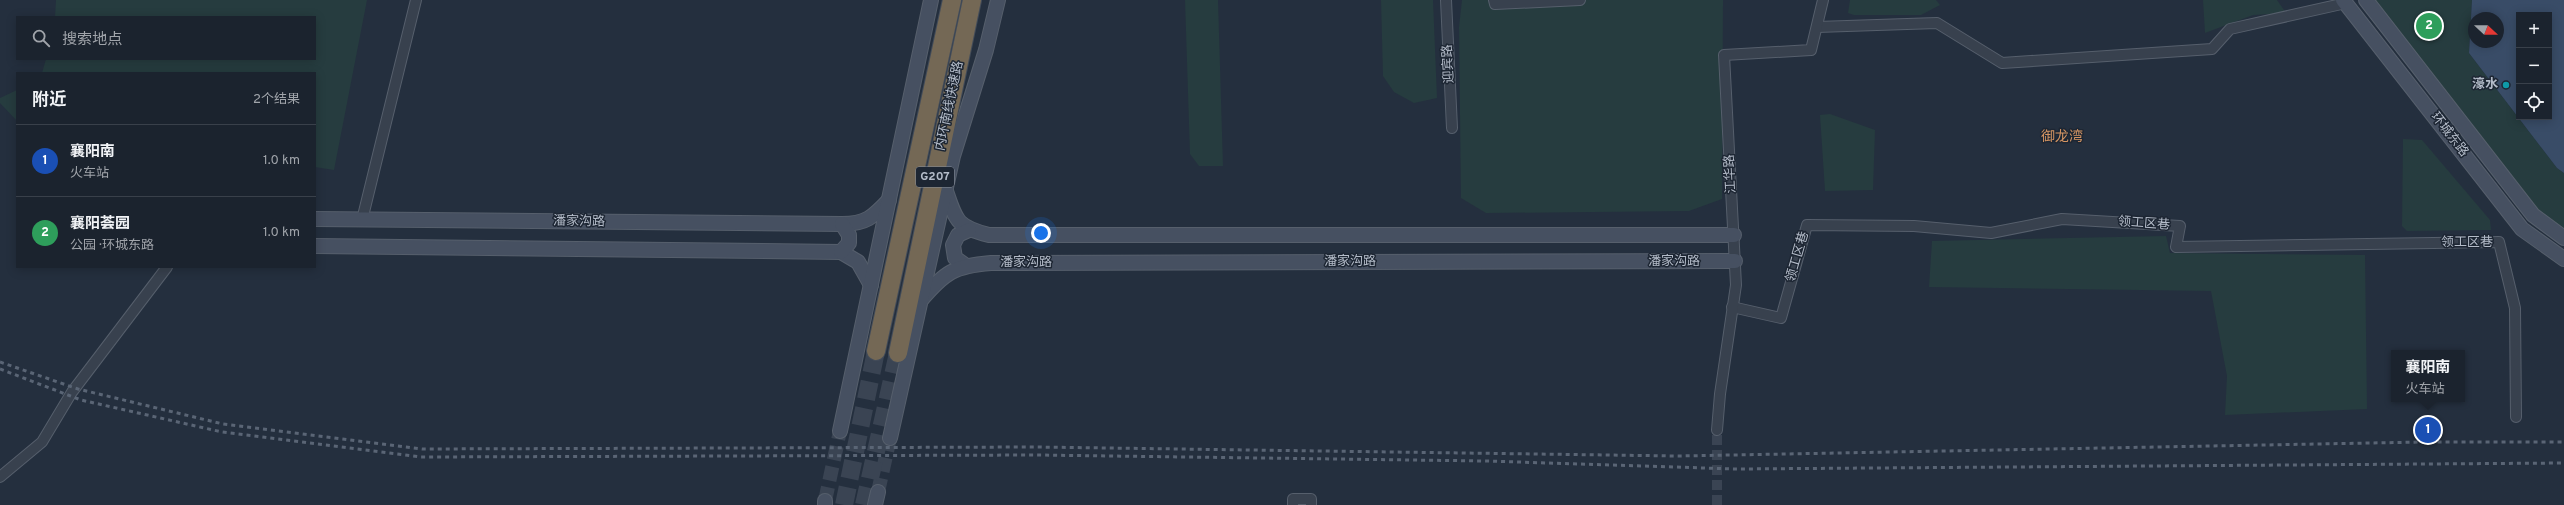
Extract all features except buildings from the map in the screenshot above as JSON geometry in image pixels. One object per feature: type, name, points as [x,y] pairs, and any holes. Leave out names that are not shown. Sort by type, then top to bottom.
[{"type":"highway","name":"内环南线快速路","points":[[876,351],[952,0]]},
{"type":"highway","name":"内环南线快速路","points":[[898,353],[972,0]]},
{"type":"street","points":[[362,220],[416,0]]},
{"type":"street","points":[[840,430],[931,0]]},
{"type":"street","points":[[890,438],[953,156],[986,50],[998,0]]},
{"type":"street","name":"迎宾路","points":[[1446,0],[1452,128]]},
{"type":"street","points":[[1494,0],[1495,4],[1580,0]]},
{"type":"street","name":"江华路","points":[[1717,430],[1736,285],[1724,55],[1811,50],[1823,0]]},
{"type":"street","name":"环城东路","points":[[2366,0],[2533,215],[2564,238]]},
{"type":"street","points":[[1817,27],[1937,23],[2002,63],[2212,49],[2230,29],[2344,2]]},
{"type":"street","name":"环城东路","points":[[2344,2],[2522,229],[2564,259]]},
{"type":"street","points":[[902,138],[922,142]]},
{"type":"street","name":"潘家沟路","points":[[946,191],[955,218],[969,230],[989,235],[1734,235]]},
{"type":"street","name":"潘家沟路","points":[[316,219],[859,224],[873,216],[889,200]]},
{"type":"street","name":"领工区巷","points":[[1732,307],[1781,318],[1807,225],[1914,226],[1991,233],[2062,219],[2180,226],[2176,246],[2500,242],[2516,308],[2516,417]]},
{"type":"street","points":[[842,224],[849,234],[849,244],[841,252],[858,262],[871,285]]},
{"type":"street","points":[[965,265],[955,258],[953,245],[958,235],[969,230]]},
{"type":"street","name":"潘家沟路","points":[[316,246],[841,252]]},
{"type":"street","name":"潘家沟路","points":[[921,300],[939,279],[965,265],[1735,261]]},
{"type":"street","points":[[0,477],[42,442],[72,392],[166,268]]},
{"type":"street","points":[[1293,505],[1292,499],[1311,499],[1311,505]]},
{"type":"green space","points":[[56,0],[367,0],[334,170],[316,167],[316,72],[42,72],[46,60],[316,60],[316,16],[55,16]]},
{"type":"green space","points":[[1185,0],[1218,0],[1223,166],[1199,166],[1190,154]]},
{"type":"green space","points":[[1381,0],[1433,0],[1437,98],[1414,103],[1394,92],[1383,76]]},
{"type":"green space","points":[[1462,0],[1723,0],[1722,199],[1689,211],[1486,213],[1461,198],[1459,27]]},
{"type":"green space","points":[[1850,0],[1936,0],[1940,5],[1921,15],[1854,15],[1848,13]]},
{"type":"green space","points":[[2203,0],[2277,0],[2286,13],[2253,15],[2205,33]]},
{"type":"green space","points":[[2366,0],[2472,0],[2471,12],[2468,12],[2469,53],[2516,114],[2516,120],[2520,120],[2557,168],[2564,173],[2564,238],[2533,215]]},
{"type":"green space","points":[[16,90],[16,120],[0,103],[0,98]]},
{"type":"green space","points":[[1830,114],[1875,130],[1873,190],[1825,191],[1820,115]]},
{"type":"green space","points":[[2403,139],[2422,140],[2490,220],[2491,230],[2407,231],[2402,226]]},
{"type":"green space","points":[[2166,236],[2170,253],[2365,255],[2367,409],[2225,415],[2227,376],[2211,291],[1929,287],[1932,241]]},
{"type":"water","name":"濠水","points":[[2472,0],[2564,0],[2564,173],[2557,168],[2520,120],[2552,120],[2552,12],[2516,12],[2516,114],[2469,53],[2469,48],[2504,48],[2504,12],[2471,12]]},
{"type":"tunnel","points":[[844,505],[876,351]]},
{"type":"tunnel","points":[[864,505],[898,353]]},
{"type":"tunnel","points":[[1717,430],[1717,505]]},
{"type":"tunnel","points":[[825,501],[840,431]]},
{"type":"tunnel","points":[[878,492],[890,438]]},
{"type":"railway","points":[[0,362],[78,389],[223,424],[422,449],[1036,447],[1678,456],[2423,442],[2564,442]]},
{"type":"railway","points":[[0,369],[81,400],[222,432],[421,457],[1036,455],[1486,461],[1736,469],[2564,463]]},
{"type":"place","name":"襄阳荟园","points":[[2429,26]]},
{"type":"place","name":"濠水","points":[[2506,85]]},
{"type":"place","name":"襄阳南","points":[[2428,430]]},
{"type":"district","name":"御龙湾","points":[[2062,137]]}]
